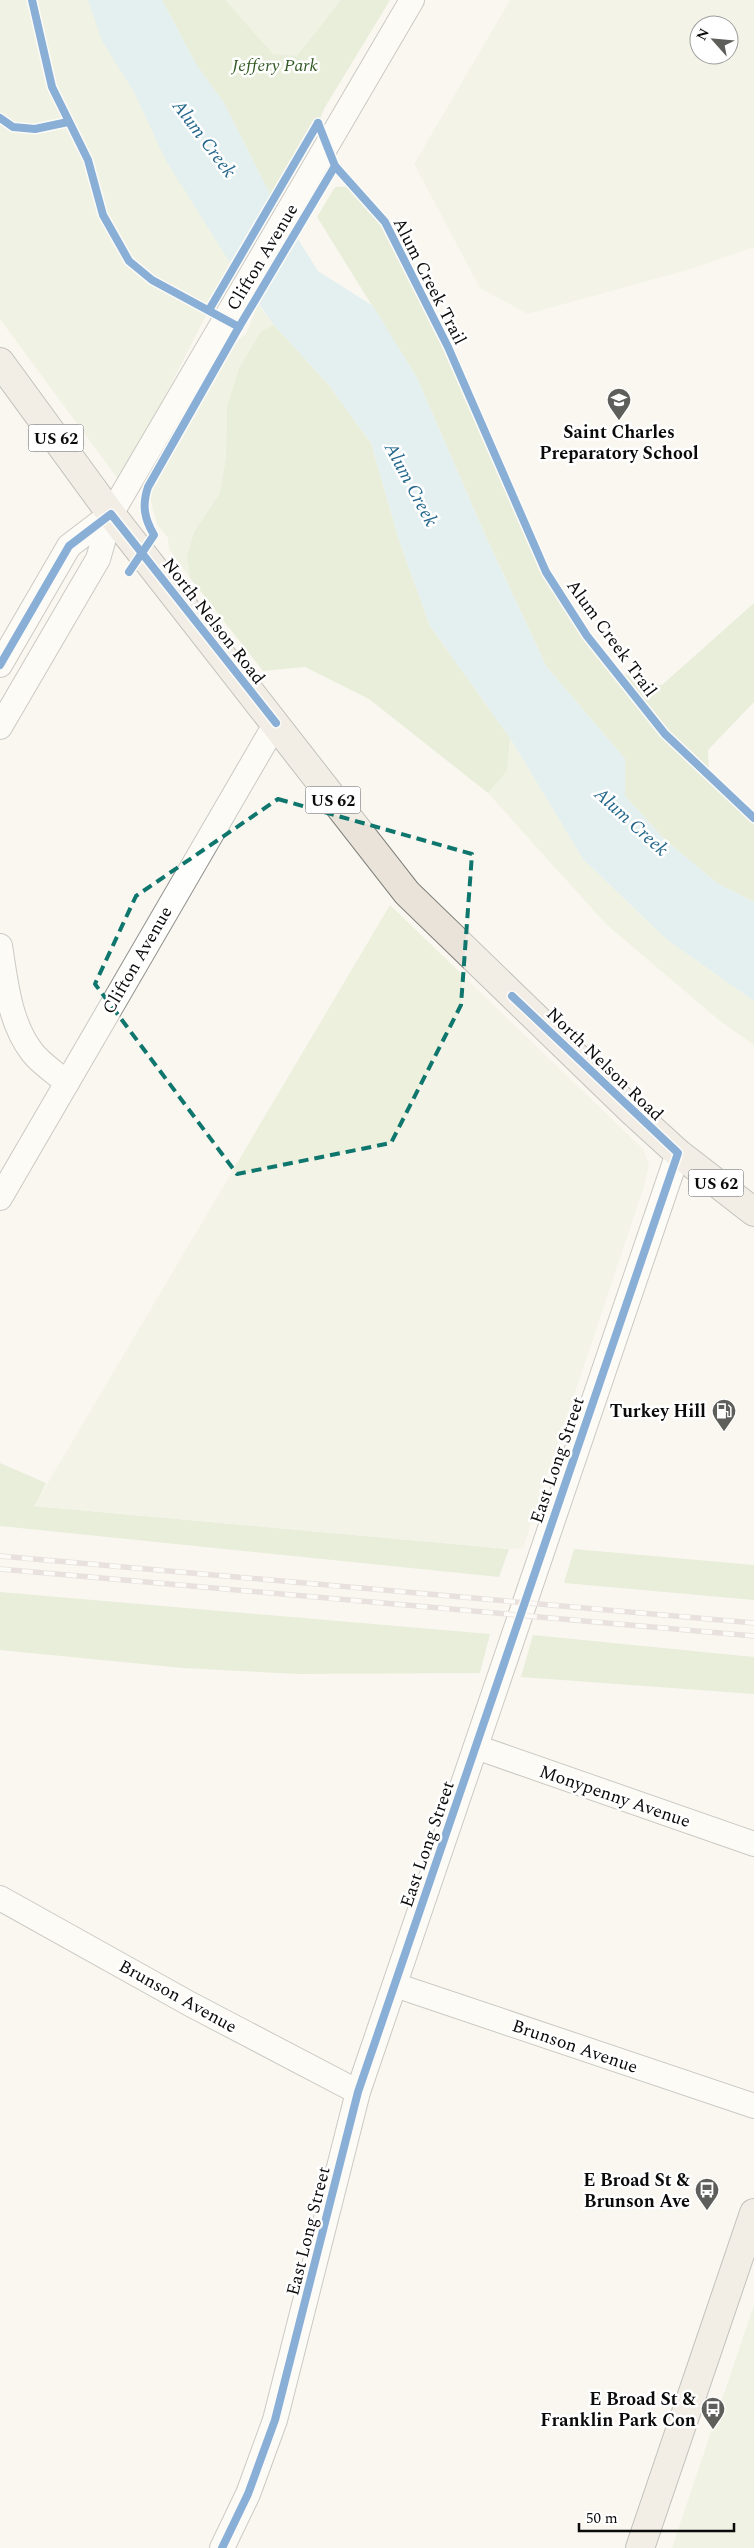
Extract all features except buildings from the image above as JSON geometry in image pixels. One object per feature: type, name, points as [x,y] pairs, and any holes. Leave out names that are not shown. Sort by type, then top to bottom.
[{"type":"main road","name":"North Nelson Road","points":[[0,362],[111,514],[276,723],[359,834],[412,898],[678,1152],[754,1212]]},
{"type":"main road","points":[[640,2548],[754,2213]]},
{"type":"street","name":"Clifton Avenue","points":[[111,514],[412,0]]},
{"type":"street","points":[[0,665],[69,546],[111,514]]},
{"type":"street","points":[[0,727],[98,559],[111,514]]},
{"type":"street","name":"Clifton Avenue","points":[[0,1198],[276,723]]},
{"type":"street","points":[[0,946],[6,985],[17,1028],[33,1053],[66,1083]]},
{"type":"street","name":"East Long Street","points":[[222,2548],[248,2494],[275,2420],[358,2092],[678,1152]]},
{"type":"street","name":"Monypenny Avenue","points":[[476,1747],[754,1844]]},
{"type":"street","name":"Brunson Avenue","points":[[0,1898],[190,2004],[358,2092]]},
{"type":"street","name":"Brunson Avenue","points":[[396,1985],[754,2106]]},
{"type":"highlighted area","points":[[278,799],[472,854],[461,1005],[391,1143],[237,1174],[95,984],[136,896]]},
{"type":"green space","points":[[0,0],[113,0],[196,64],[162,0],[390,0],[325,107],[300,154],[251,232],[201,325],[121,483],[0,319]]},
{"type":"green space","name":"Jeffery Park","points":[[162,0],[225,0],[273,54],[297,56],[341,0],[390,0],[325,107],[318,123],[271,196],[224,103],[196,64]]},
{"type":"green space","points":[[510,0],[754,0],[754,247],[691,269],[528,314],[480,288],[414,164]]},
{"type":"green space","points":[[358,186],[410,259],[556,582],[616,669],[644,684],[662,685],[754,603],[754,702],[708,750],[709,772],[754,824],[754,902],[717,883],[665,840],[625,796],[625,759],[546,666],[486,537],[417,378],[317,217],[335,187]]},
{"type":"green space","points":[[258,304],[274,325],[261,331],[239,368],[227,406],[226,457],[220,493],[194,532],[187,556],[190,578],[169,549],[168,538],[157,524],[149,494],[153,481],[235,343],[246,334]]},
{"type":"green space","points":[[274,325],[328,384],[371,443],[399,540],[430,626],[510,738],[507,771],[488,793],[369,699],[305,667],[263,671],[190,578],[187,556],[194,532],[220,493],[226,457],[227,406],[239,368],[261,331]]},
{"type":"green space","points":[[510,738],[583,859],[666,939],[754,1001],[754,1045],[720,1021],[606,924],[488,793],[507,771]]},
{"type":"green space","points":[[390,905],[643,1149],[649,1165],[644,1187],[523,1548],[509,1549],[34,1506]]},
{"type":"green space","points":[[0,1463],[46,1483],[35,1506],[509,1549],[499,1577],[0,1526]]},
{"type":"green space","points":[[574,1549],[754,1565],[754,1600],[564,1583]]},
{"type":"green space","points":[[0,1592],[490,1634],[480,1673],[297,1674],[183,1668],[0,1650]]},
{"type":"green space","points":[[533,1635],[754,1657],[754,1694],[521,1677]]},
{"type":"green space","points":[[754,2305],[754,2548],[672,2548]]},
{"type":"water","name":"Alum Creek","points":[[88,0],[162,0],[196,64],[224,103],[271,196],[318,271],[373,306],[417,378],[486,537],[546,666],[625,759],[625,796],[665,840],[717,883],[754,902],[754,1001],[666,939],[583,859],[510,738],[430,626],[399,540],[371,443],[328,384],[274,325],[232,266],[165,159],[134,92],[102,41]]},
{"type":"railway","points":[[0,1556],[754,1623]]},
{"type":"railway","points":[[0,1569],[754,1636]]},
{"type":"cycle path","points":[[32,0],[52,87],[88,160],[103,215],[129,261],[152,280],[239,327],[148,487],[145,511],[154,535],[129,572]]},
{"type":"cycle path","points":[[0,118],[13,127],[35,129],[68,122]]},
{"type":"cycle path","name":"Alum Creek Trail","points":[[318,123],[335,166],[385,222],[448,347],[546,572],[587,636],[665,734],[754,818]]},
{"type":"cycle path","points":[[209,310],[318,123]]},
{"type":"cycle path","points":[[239,327],[335,166]]},
{"type":"cycle path","points":[[0,665],[69,546],[111,514],[276,723]]},
{"type":"cycle path","points":[[222,2548],[248,2494],[275,2420],[358,2092],[678,1153],[512,996]]},
{"type":"place","name":"Saint Charles Preparatory School","points":[[619,421]]},
{"type":"place","name":"Turkey Hill","points":[[724,1432]]},
{"type":"place","name":"E Broad St & Brunson Ave","points":[[707,2211]]},
{"type":"place","name":"E Broad St & Franklin Park Con","points":[[713,2430]]}]
